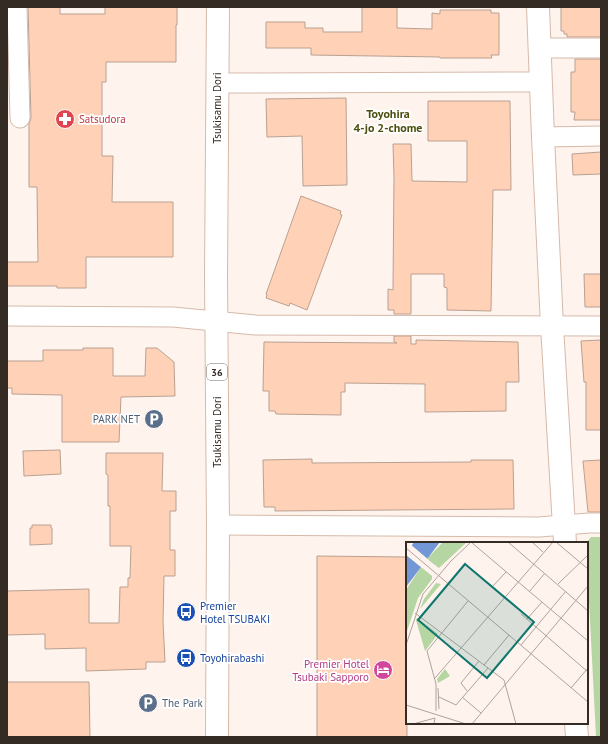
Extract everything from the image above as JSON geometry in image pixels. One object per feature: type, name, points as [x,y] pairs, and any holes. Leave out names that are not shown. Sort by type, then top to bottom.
[{"type":"main road","name":"Tsukisamu Dori","points":[[217,737],[218,525],[216,322],[218,7]]},
{"type":"main road","points":[[538,7],[540,82],[552,326],[564,534]]},
{"type":"main road","points":[[576,724],[577,737]]},
{"type":"street","points":[[17,7],[12,53],[20,118]]},
{"type":"street","points":[[540,48],[601,48]]},
{"type":"street","points":[[217,83],[540,82]]},
{"type":"street","points":[[543,137],[601,136]]},
{"type":"street","points":[[7,316],[173,317],[255,325],[601,326]]},
{"type":"street","points":[[218,525],[532,527],[564,534],[601,524]]},
{"type":"green space","points":[[591,537],[601,537],[601,737],[596,737],[587,542]]},
{"type":"building","points":[[28,7],[60,7],[60,14],[105,14],[105,7],[177,7],[176,62],[106,62],[106,82],[102,82],[102,156],[113,156],[112,202],[173,202],[173,257],[86,257],[86,288],[57,288],[57,286],[7,286],[7,262],[38,262],[37,187],[29,187],[29,124],[31,118]]},
{"type":"building","points":[[362,7],[397,7],[397,28],[432,29],[432,13],[440,14],[440,10],[491,10],[491,13],[499,13],[499,55],[491,55],[492,58],[440,58],[311,55],[311,48],[266,48],[266,22],[305,22],[305,28],[323,28],[323,32],[362,32]]},
{"type":"building","points":[[561,7],[601,7],[601,37],[567,37],[567,34],[564,34],[564,31],[561,31]]},
{"type":"building","points":[[575,59],[601,59],[601,120],[574,120],[575,112],[571,112],[571,72],[575,72]]},
{"type":"building","points":[[346,98],[347,185],[303,186],[302,136],[267,137],[266,99]]},
{"type":"building","points":[[428,101],[510,101],[511,190],[493,190],[491,311],[447,310],[447,288],[444,287],[444,274],[411,274],[411,314],[394,314],[394,310],[388,310],[388,289],[393,290],[393,144],[411,144],[412,181],[467,182],[467,141],[428,141]]},
{"type":"building","points":[[601,152],[601,174],[573,175],[572,154]]},
{"type":"building","points":[[301,196],[341,211],[340,214],[342,215],[307,310],[290,303],[289,306],[266,298],[266,294]]},
{"type":"building","points":[[584,274],[601,274],[601,307],[585,307]]},
{"type":"building","points":[[394,336],[411,336],[411,344],[416,344],[416,340],[518,342],[519,382],[506,382],[506,411],[425,412],[425,384],[345,383],[345,392],[341,392],[341,415],[276,414],[275,411],[269,411],[269,391],[263,391],[264,342],[397,343],[394,342]]},
{"type":"building","points":[[601,340],[601,430],[586,430],[586,382],[584,382],[581,341]]},
{"type":"building","points":[[83,348],[113,348],[113,376],[145,376],[146,348],[157,348],[174,362],[175,396],[121,397],[119,442],[62,442],[62,395],[12,394],[12,388],[7,388],[7,361],[43,361],[43,350],[83,350]]},
{"type":"building","points":[[60,450],[61,474],[24,476],[23,451]]},
{"type":"building","points":[[106,453],[163,453],[162,491],[176,491],[176,511],[170,511],[170,550],[175,550],[175,576],[164,576],[163,622],[165,662],[146,662],[146,669],[86,671],[86,648],[45,649],[45,634],[7,635],[7,591],[89,589],[89,623],[119,623],[120,587],[128,587],[128,578],[130,578],[131,546],[110,546],[110,506],[108,506]]},
{"type":"building","points":[[312,459],[312,463],[471,462],[471,460],[513,460],[514,509],[275,511],[275,507],[264,507],[263,460]]},
{"type":"building","points":[[601,460],[601,512],[588,512],[583,461]]},
{"type":"building","points":[[32,525],[51,525],[52,544],[30,545],[30,528],[32,528]]},
{"type":"building","points":[[317,556],[406,557],[407,737],[317,737]]},
{"type":"building","points":[[7,682],[89,682],[90,737],[7,737]]},
{"type":"place","name":"Satsudora","points":[[65,119]]},
{"type":"place","name":"PARK NET","points":[[154,419]]},
{"type":"place","name":"Premier Hotel TSUBAKI","points":[[186,612]]},
{"type":"place","name":"Toyohirabashi","points":[[186,658]]},
{"type":"place","name":"Premier Hotel Tsubaki Sapporo","points":[[383,670]]},
{"type":"place","name":"The Park","points":[[148,703]]},
{"type":"district","name":"Toyohira 4-jo 2-chome","points":[[388,120]]}]
